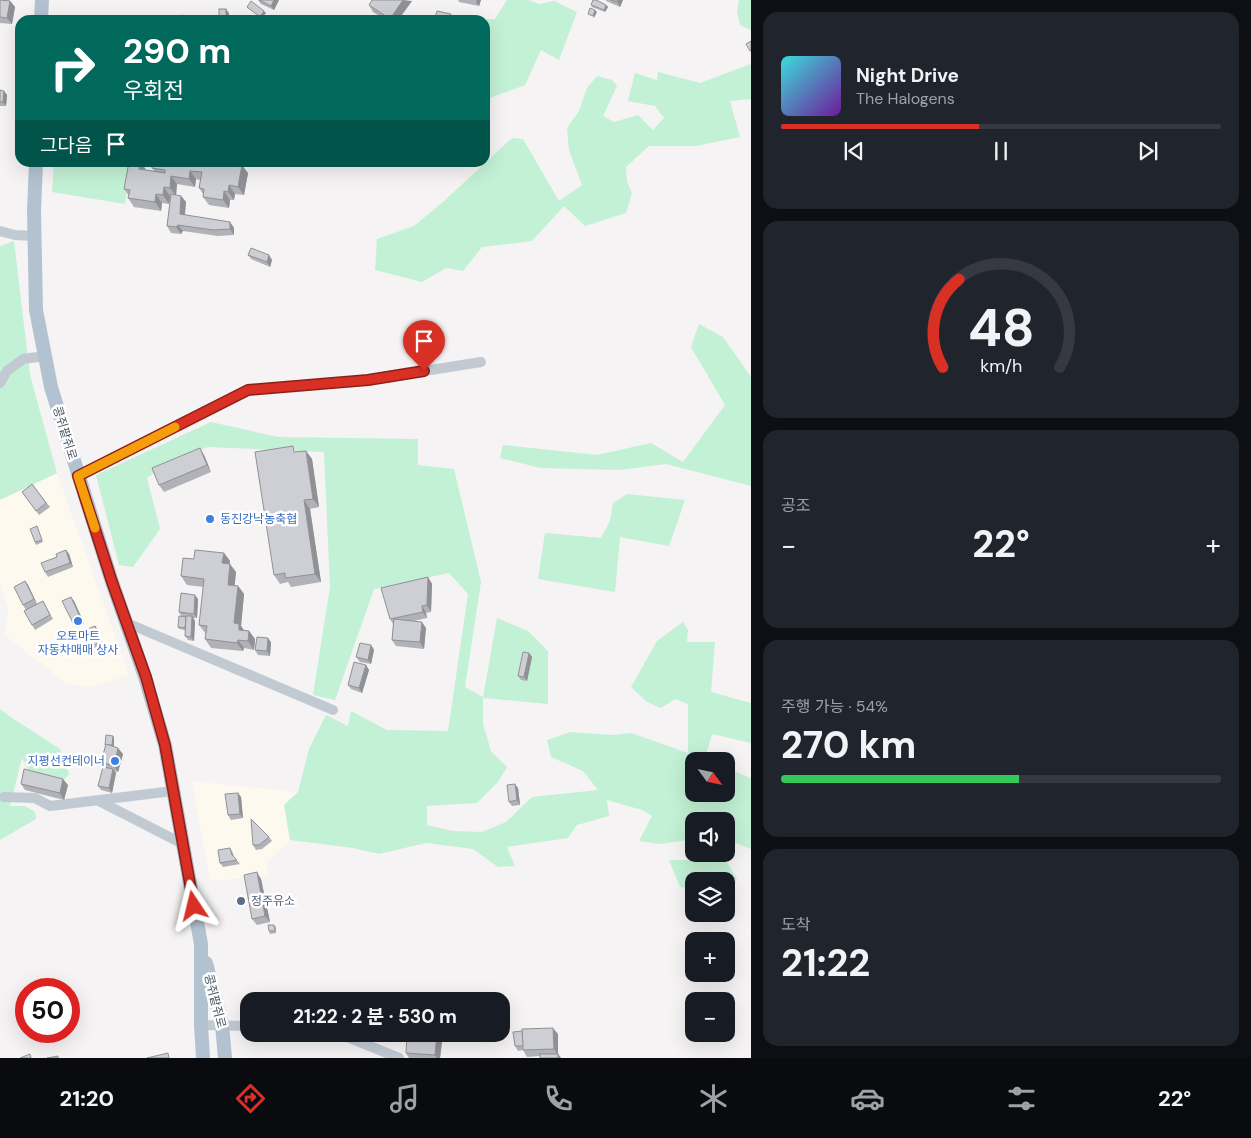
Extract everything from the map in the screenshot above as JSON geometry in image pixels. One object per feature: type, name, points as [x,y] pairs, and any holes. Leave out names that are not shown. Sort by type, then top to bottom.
[{"type":"main road","points":[[41,15],[42,0]]},
{"type":"main road","name":"콩쥐팥쥐로","points":[[36,167],[34,236],[36,310],[51,387],[112,582],[146,677],[165,745],[201,944],[222,1025],[225,1058]]},
{"type":"main road","name":"콩쥐팥쥐로","points":[[201,944],[201,1026],[203,1053]]},
{"type":"street","points":[[0,231],[15,235],[34,236]]},
{"type":"street","points":[[0,383],[7,371],[23,359],[45,356]]},
{"type":"street","points":[[78,476],[248,390],[368,380],[481,362]]},
{"type":"street","points":[[127,623],[333,710]]},
{"type":"street","points":[[4,797],[35,798],[50,806],[173,791]]},
{"type":"street","points":[[98,800],[183,844]]},
{"type":"street","points":[[201,1026],[240,1026]]},
{"type":"street","points":[[360,1042],[399,1058]]},
{"type":"shaded area","points":[[57,473],[129,675],[88,688],[66,683],[4,635],[8,608],[0,584],[0,500]]},
{"type":"shaded area","points":[[192,781],[298,792],[284,805],[290,840],[266,863],[269,876],[210,881]]},
{"type":"green space","points":[[507,0],[528,0],[539,4],[554,1],[577,12],[559,60],[541,50],[525,85],[490,98],[490,19],[495,19]]},
{"type":"green space","points":[[739,0],[751,0],[751,30],[740,25],[737,12]]},
{"type":"green space","points":[[751,64],[751,99],[730,101],[740,137],[696,146],[649,146],[626,167],[627,182],[632,193],[626,213],[585,226],[564,206],[532,241],[482,247],[463,271],[446,268],[422,282],[375,270],[377,239],[414,226],[481,167],[490,167],[490,158],[512,138],[523,139],[559,201],[582,185],[569,150],[567,128],[579,111],[587,88],[597,76],[612,80],[617,86],[603,116],[614,122],[638,115],[653,130],[664,118],[655,106],[628,101],[635,73],[657,80],[658,72],[700,83]]},
{"type":"green space","points":[[54,167],[130,167],[125,204],[52,192]]},
{"type":"green space","points":[[14,241],[30,375],[57,473],[0,500],[0,246]]},
{"type":"green space","points":[[699,324],[723,337],[751,377],[751,486],[666,464],[619,470],[541,468],[500,458],[503,445],[597,455],[651,443],[683,462],[725,405],[691,347]]},
{"type":"green space","points":[[211,422],[278,437],[418,439],[418,465],[454,469],[481,582],[465,687],[483,697],[497,618],[528,631],[548,651],[548,704],[483,698],[483,724],[491,751],[507,767],[498,782],[477,803],[427,806],[427,825],[452,831],[482,832],[506,822],[532,797],[598,790],[583,771],[551,757],[547,740],[571,732],[612,735],[631,733],[685,752],[685,802],[735,802],[735,772],[751,778],[751,849],[735,843],[735,812],[685,812],[685,840],[660,844],[639,841],[652,816],[642,810],[607,800],[609,816],[577,825],[568,838],[507,847],[515,866],[498,867],[473,849],[426,843],[379,854],[353,848],[290,840],[284,805],[298,792],[309,749],[326,715],[348,726],[351,711],[387,730],[448,731],[468,594],[449,573],[374,589],[335,700],[313,695],[330,587],[324,452],[208,447],[174,460],[147,478],[160,529],[133,567],[119,565],[96,475]]},
{"type":"green space","points":[[627,494],[685,500],[669,546],[620,537],[615,592],[538,579],[545,533],[601,538],[610,521],[613,503]]},
{"type":"green space","points":[[683,622],[688,630],[687,642],[715,642],[711,692],[751,703],[751,743],[712,734],[707,752],[688,752],[688,704],[675,699],[661,708],[647,702],[631,687],[657,641]]},
{"type":"green space","points":[[0,709],[60,749],[69,774],[63,781],[30,773],[22,758],[10,806],[25,806],[35,812],[36,819],[0,840]]},
{"type":"green space","points":[[669,860],[727,862],[733,872],[685,872],[685,888],[680,887]]},
{"type":"building","points":[[0,0],[10,1],[7,18],[0,17]]},
{"type":"building","points":[[259,0],[274,0],[271,6]]},
{"type":"building","points":[[372,0],[403,0],[393,15],[384,15],[369,5]]},
{"type":"building","points":[[593,0],[606,5],[604,10],[591,5]]},
{"type":"building","points":[[251,1],[264,11],[261,15],[257,15],[247,7]]},
{"type":"building","points":[[590,8],[595,10],[593,16],[588,14]]},
{"type":"building","points":[[219,9],[226,9],[226,15],[219,15]]},
{"type":"building","points":[[437,11],[451,14],[451,15],[436,15]]},
{"type":"building","points":[[751,41],[751,51],[750,51],[746,44]]},
{"type":"building","points":[[0,90],[4,91],[3,102],[0,102]]},
{"type":"building","points":[[128,167],[139,167],[139,169],[165,173],[165,170],[152,167],[242,167],[238,187],[229,185],[228,192],[224,191],[223,200],[203,197],[204,189],[199,188],[202,172],[190,171],[189,179],[171,176],[170,188],[164,187],[163,195],[156,194],[155,202],[128,198],[130,190],[124,189]]},
{"type":"building","points":[[171,194],[181,196],[180,214],[230,222],[230,229],[213,230],[178,225],[176,227],[167,226]]},
{"type":"building","points":[[251,248],[269,255],[267,262],[248,255]]},
{"type":"building","points":[[293,446],[294,452],[306,451],[313,499],[304,500],[315,574],[285,578],[285,573],[274,575],[255,452]]},
{"type":"building","points":[[200,448],[207,465],[159,485],[152,468]]},
{"type":"building","points":[[32,484],[46,503],[36,511],[22,492]]},
{"type":"building","points":[[37,526],[42,540],[35,542],[30,529]]},
{"type":"building","points":[[66,550],[70,563],[45,572],[41,563],[57,557],[56,554]]},
{"type":"building","points":[[195,550],[224,553],[222,563],[230,564],[228,585],[238,586],[234,623],[239,624],[239,630],[249,631],[248,641],[238,640],[237,643],[205,639],[207,626],[199,625],[204,579],[181,576],[183,558],[194,559]]},
{"type":"building","points":[[428,577],[427,605],[422,606],[423,612],[390,619],[381,588]]},
{"type":"building","points":[[25,581],[34,599],[23,605],[14,587]]},
{"type":"building","points":[[181,593],[195,595],[194,614],[179,612]]},
{"type":"building","points":[[71,597],[81,619],[73,623],[62,601]]},
{"type":"building","points":[[43,601],[50,615],[32,625],[24,611]]},
{"type":"building","points":[[179,616],[186,617],[185,628],[178,627]]},
{"type":"building","points":[[186,616],[192,616],[191,637],[185,636]]},
{"type":"building","points":[[394,619],[422,622],[420,642],[392,640]]},
{"type":"building","points":[[95,626],[101,642],[91,646],[85,630]]},
{"type":"building","points":[[257,637],[268,638],[267,651],[255,650]]},
{"type":"building","points":[[360,643],[371,645],[368,660],[356,657]]},
{"type":"building","points":[[523,652],[529,653],[524,677],[518,676]]},
{"type":"building","points":[[354,662],[366,665],[359,688],[348,685]]},
{"type":"building","points":[[106,735],[113,736],[112,745],[105,745]]},
{"type":"building","points":[[106,744],[118,748],[114,766],[101,762]]},
{"type":"building","points":[[103,767],[113,769],[109,788],[98,786]]},
{"type":"building","points":[[24,769],[63,779],[60,793],[21,784]]},
{"type":"building","points":[[515,784],[517,800],[509,802],[507,785]]},
{"type":"building","points":[[238,793],[240,814],[228,815],[225,794]]},
{"type":"building","points":[[251,819],[269,837],[259,845],[253,845]]},
{"type":"building","points":[[230,848],[232,855],[237,860],[220,863],[218,850]]},
{"type":"building","points":[[257,872],[265,916],[252,919],[244,875]]},
{"type":"building","points":[[268,925],[274,925],[275,931],[269,931]]},
{"type":"building","points":[[553,1028],[554,1049],[523,1050],[522,1029]]},
{"type":"building","points":[[522,1031],[523,1046],[515,1046],[513,1032]]},
{"type":"building","points":[[407,1042],[436,1042],[435,1055],[406,1053]]},
{"type":"building","points":[[168,1053],[169,1058],[147,1058]]},
{"type":"building","points":[[30,1054],[31,1058],[20,1058]]},
{"type":"building","points":[[540,1054],[558,1054],[558,1058],[540,1058]]},
{"type":"slow traffic","points":[[95,528],[78,476],[175,427]]},
{"type":"place","name":"동진강낙농축협","points":[[210,519]]},
{"type":"place","name":"오토마트 자동차매매 상사","points":[[78,621]]},
{"type":"place","name":"지평선컨테이너","points":[[115,761]]},
{"type":"place","name":"정주유소","points":[[241,901]]},
{"type":"route","points":[[194,906],[165,745],[146,677],[112,582],[78,476],[248,390],[368,380],[424,371]]}]
